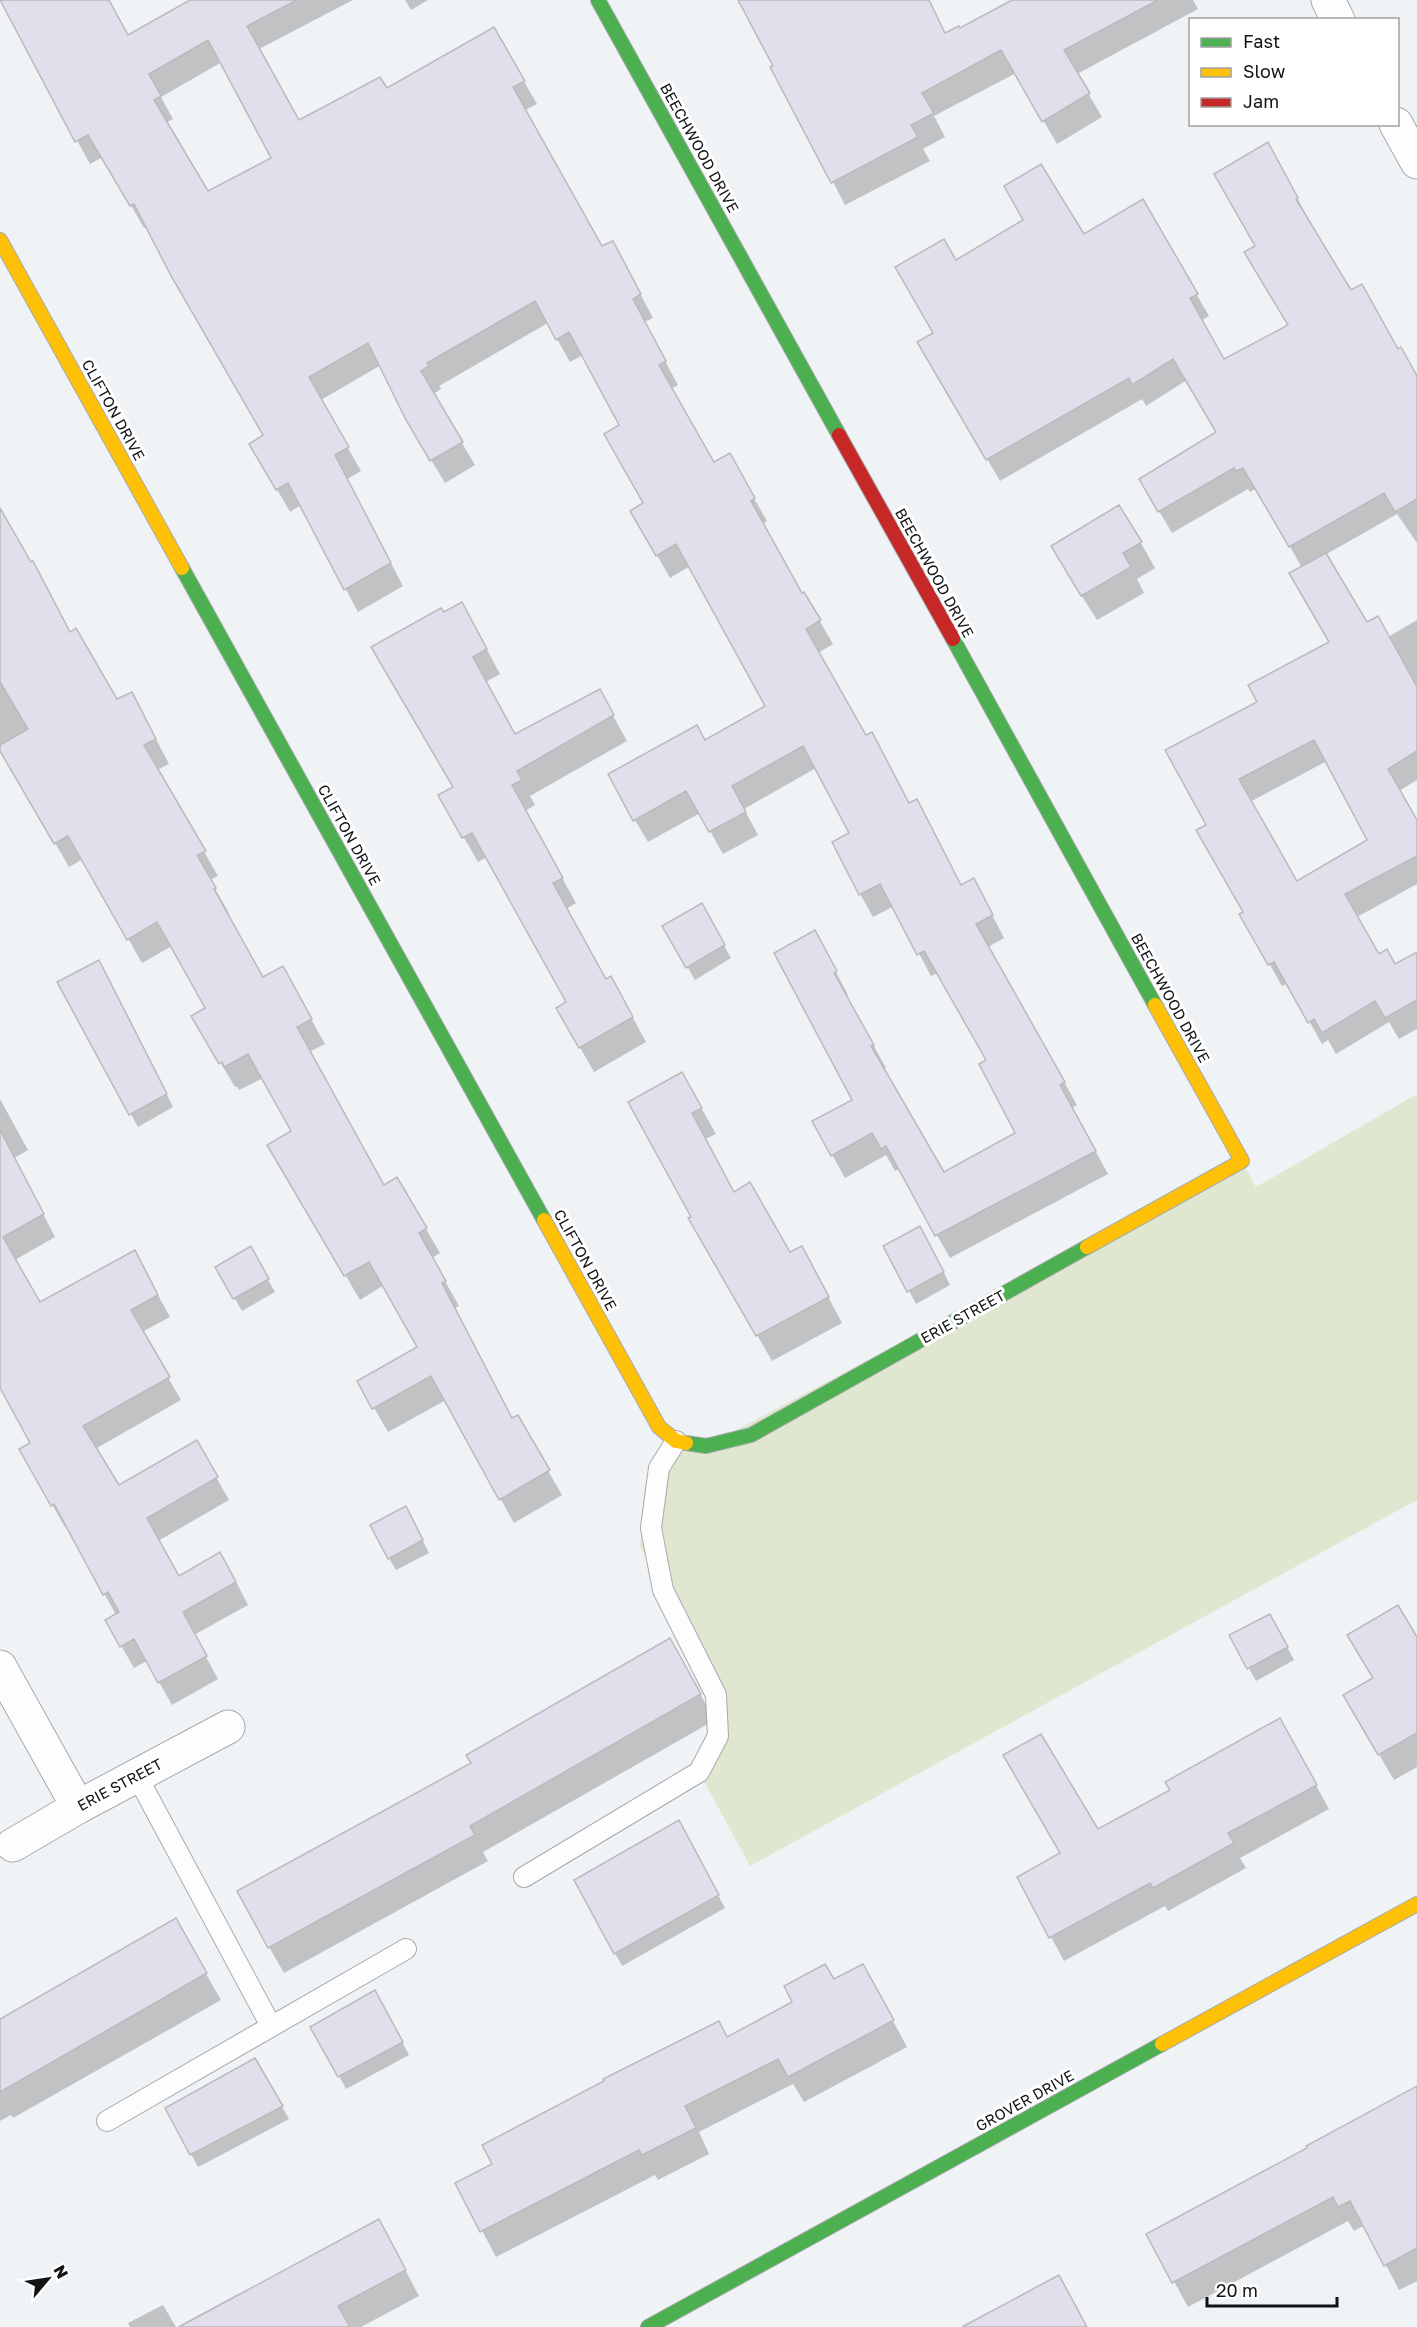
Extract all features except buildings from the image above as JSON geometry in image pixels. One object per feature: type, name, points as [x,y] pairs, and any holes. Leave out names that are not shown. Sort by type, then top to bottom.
[{"type":"street","name":"BEECHWOOD DRIVE","points":[[598,0],[1242,1161]]},
{"type":"street","points":[[1328,0],[1337,18]]},
{"type":"street","points":[[1397,126],[1417,162]]},
{"type":"street","name":"CLIFTON DRIVE","points":[[0,240],[659,1427],[676,1441]]},
{"type":"street","name":"ERIE STREET","points":[[676,1441],[706,1446],[751,1436],[1242,1161]]},
{"type":"street","points":[[0,1667],[78,1807]]},
{"type":"street","name":"ERIE STREET","points":[[13,1845],[78,1807],[228,1727]]},
{"type":"street","name":"GROVER DRIVE","points":[[648,2327],[1417,1904]]},
{"type":"lane","points":[[524,1877],[699,1772],[718,1736],[716,1695],[663,1590],[651,1528],[659,1468],[676,1441]]},
{"type":"lane","points":[[137,1776],[272,2026]]},
{"type":"lane","points":[[107,2121],[406,1949]]},
{"type":"green space","points":[[1417,1094],[1417,1500],[750,1866],[699,1772],[718,1736],[716,1695],[640,1546],[644,1494],[676,1441],[706,1446],[1242,1161],[1256,1187]]},
{"type":"traffic: fast","points":[[598,0],[839,435]]},
{"type":"traffic: fast","points":[[182,568],[544,1220]]},
{"type":"traffic: fast","points":[[953,639],[1155,1005]]},
{"type":"traffic: fast","points":[[686,1443],[706,1446],[751,1435],[1087,1247]]},
{"type":"traffic: fast","points":[[648,2327],[1162,2044]]},
{"type":"traffic: slow","points":[[0,240],[182,568]]},
{"type":"traffic: slow","points":[[1087,1247],[1242,1161],[1155,1005]]},
{"type":"traffic: slow","points":[[544,1220],[659,1427],[676,1441],[686,1443]]},
{"type":"traffic: slow","points":[[1162,2044],[1417,1904]]},
{"type":"traffic: jam","points":[[839,435],[953,639]]}]
